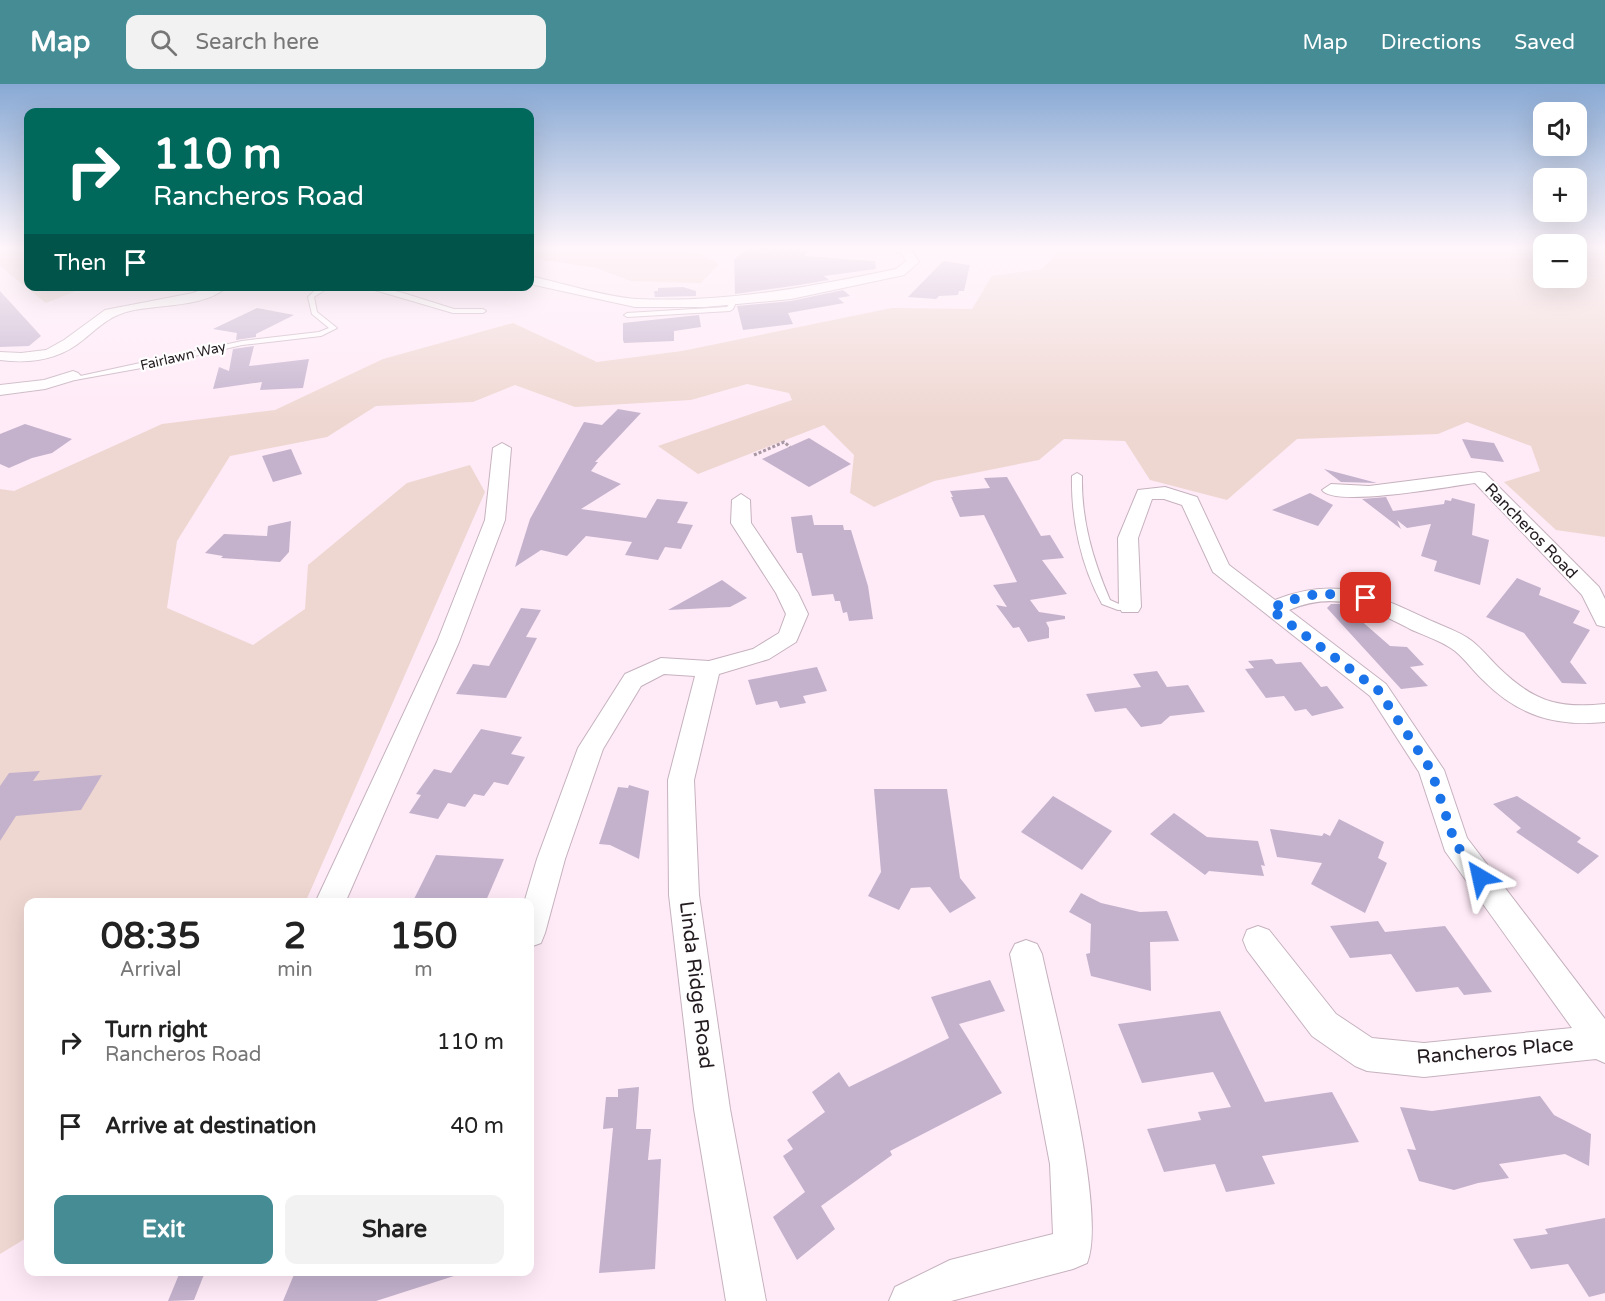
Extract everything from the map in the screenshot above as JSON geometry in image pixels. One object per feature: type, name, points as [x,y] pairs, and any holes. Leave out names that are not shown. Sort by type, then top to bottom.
[{"type":"street","points":[[0,356],[19,359],[44,355],[64,348],[93,322],[109,313],[151,305]]},
{"type":"street","points":[[44,355],[76,378]]},
{"type":"street","points":[[0,390],[76,378]]},
{"type":"street","points":[[332,898],[448,642],[491,531],[495,520],[502,448]]},
{"type":"street","name":"Rancheros Road","points":[[1331,490],[1369,492],[1479,477],[1591,592],[1605,620]]},
{"type":"street","points":[[1130,607],[1128,538],[1145,494],[1165,493],[1190,501],[1220,568],[1270,609],[1378,690],[1431,770],[1455,843],[1603,1044]]},
{"type":"street","points":[[534,918],[550,859],[591,748],[633,680],[661,666],[709,669],[761,654],[788,637],[797,614],[787,593],[741,523],[741,500]]},
{"type":"street","points":[[1270,609],[1293,599],[1323,592],[1366,598],[1462,645],[1511,694],[1548,714],[1584,716],[1605,713]]},
{"type":"street","name":"Linda Ridge Road","points":[[709,669],[681,780],[684,895],[712,1109],[746,1301]]},
{"type":"street","name":"Rancheros Place","points":[[1258,940],[1324,1025],[1367,1054],[1424,1060],[1603,1044]]},
{"type":"street","points":[[909,1301],[950,1280],[1073,1249],[1068,1164],[1026,954]]},
{"type":"lane","name":"Fairlawn Way","points":[[76,378],[147,365],[242,343],[321,334],[334,328],[314,313],[312,305]]},
{"type":"lane","points":[[434,305],[453,311],[483,311]]},
{"type":"lane","points":[[627,315],[723,310],[730,309],[732,305]]},
{"type":"lane","points":[[1077,476],[1077,498],[1093,573],[1106,602],[1118,607],[1130,607]]},
{"type":"path","points":[[754,455],[783,442],[790,447]]},
{"type":"shaded area","points":[[975,305],[1605,305],[1605,537],[1556,530],[1504,482],[1540,471],[1531,446],[1467,422],[1438,434],[1297,439],[1227,500],[1150,480],[1125,441],[1064,439],[1039,460],[934,481],[874,507],[850,493],[854,455],[824,425],[698,474],[658,446],[792,400],[789,393],[747,384],[691,400],[575,407],[515,385],[473,402],[376,406],[327,437],[230,456],[177,541],[167,608],[253,645],[305,609],[308,565],[407,483],[470,465],[485,492],[307,898],[24,898],[24,1239],[0,1254],[0,489],[14,491],[162,424],[275,410],[383,359],[513,323],[597,362],[682,351],[892,308],[972,309]]},
{"type":"building","points":[[0,305],[13,305],[41,336],[29,346],[0,347]]},
{"type":"building","points":[[834,305],[788,313],[793,324],[743,330],[737,306]]},
{"type":"building","points":[[257,308],[294,315],[256,334],[256,337],[236,340],[237,333],[213,329]]},
{"type":"building","points":[[699,315],[701,327],[674,331],[674,341],[624,343],[623,323]]},
{"type":"building","points":[[254,346],[249,366],[309,359],[303,388],[260,390],[262,382],[213,389],[219,367],[229,371],[233,349]]},
{"type":"building","points":[[618,409],[641,413],[595,462],[598,462],[591,471],[621,484],[581,509],[646,518],[657,499],[688,502],[677,523],[693,525],[681,549],[665,547],[658,560],[625,555],[632,542],[586,536],[567,556],[541,550],[515,567],[530,519],[584,422],[602,425]]},
{"type":"building","points":[[25,424],[72,439],[52,453],[32,458],[9,468],[0,464],[0,434]]},
{"type":"building","points":[[809,438],[851,464],[809,487],[762,459]]},
{"type":"building","points":[[1462,439],[1494,443],[1504,462],[1471,458]]},
{"type":"building","points":[[291,449],[302,474],[273,482],[262,456]]},
{"type":"building","points":[[1324,469],[1377,483],[1341,482]]},
{"type":"building","points":[[1007,477],[1041,536],[1050,535],[1064,558],[1042,560],[1067,594],[1030,600],[1039,612],[1065,616],[1065,619],[1046,622],[1049,628],[1049,638],[1028,642],[1019,627],[1013,628],[996,605],[1007,607],[993,585],[1017,582],[984,515],[960,517],[951,497],[953,497],[950,491],[990,488],[984,478]]},
{"type":"building","points":[[1310,493],[1333,505],[1318,526],[1272,510]]},
{"type":"building","points":[[1386,497],[1393,511],[1444,504],[1445,500],[1451,501],[1452,498],[1475,504],[1472,535],[1489,540],[1480,585],[1434,571],[1437,561],[1421,556],[1431,524],[1407,528],[1397,520],[1401,529],[1362,499]]},
{"type":"building","points":[[812,515],[814,525],[843,525],[844,530],[851,530],[868,586],[873,619],[849,621],[847,612],[843,613],[840,601],[835,601],[833,594],[812,596],[802,553],[797,553],[796,550],[791,517]]},
{"type":"building","points":[[291,521],[289,552],[280,562],[221,558],[223,556],[205,553],[224,534],[267,536],[268,526]]},
{"type":"building","points":[[1517,578],[1541,588],[1539,595],[1580,611],[1573,623],[1590,630],[1570,662],[1587,684],[1562,683],[1524,633],[1486,617]]},
{"type":"building","points":[[722,580],[747,598],[730,607],[668,610]]},
{"type":"building","points":[[1331,604],[1342,604],[1390,646],[1407,647],[1424,665],[1410,667],[1428,686],[1401,689],[1327,608]]},
{"type":"building","points":[[521,608],[541,610],[526,637],[537,638],[506,698],[456,694],[473,664],[489,666]]},
{"type":"building","points":[[1272,659],[1276,664],[1301,662],[1321,687],[1327,686],[1344,708],[1312,716],[1306,709],[1295,711],[1284,696],[1266,698],[1245,669],[1254,668],[1248,661]]},
{"type":"building","points":[[817,667],[827,691],[803,696],[806,703],[780,708],[777,701],[756,705],[748,680]]},
{"type":"building","points":[[1157,671],[1167,687],[1188,685],[1205,712],[1170,716],[1161,724],[1141,727],[1126,708],[1095,712],[1086,694],[1141,687],[1133,674]]},
{"type":"building","points":[[481,729],[522,737],[511,754],[525,757],[508,785],[494,782],[484,796],[474,794],[465,807],[448,803],[438,819],[409,813],[421,795],[416,794],[434,769],[451,773]]},
{"type":"building","points":[[40,771],[33,781],[102,775],[81,810],[16,816],[0,841],[0,786],[9,773]]},
{"type":"building","points":[[629,785],[649,791],[639,859],[610,845],[599,844],[618,787],[628,788]]},
{"type":"building","points":[[874,789],[947,789],[960,878],[976,898],[950,913],[930,887],[911,888],[899,910],[868,896],[881,872]]},
{"type":"building","points":[[1053,796],[1112,831],[1082,870],[1021,832]]},
{"type":"building","points":[[1517,796],[1581,838],[1577,842],[1599,856],[1578,874],[1516,832],[1521,828],[1493,804]]},
{"type":"building","points":[[1174,813],[1207,837],[1258,841],[1265,866],[1261,865],[1264,876],[1209,871],[1205,875],[1150,834]]},
{"type":"building","points":[[1339,819],[1384,842],[1378,858],[1387,863],[1365,913],[1311,884],[1322,863],[1277,857],[1270,829],[1322,836],[1324,833],[1330,836]]},
{"type":"building","points":[[436,855],[504,859],[487,898],[414,898]]},
{"type":"building","points":[[1081,893],[1101,903],[1140,912],[1167,911],[1179,941],[1150,942],[1151,991],[1091,976],[1086,954],[1090,953],[1091,924],[1069,912]]},
{"type":"building","points":[[1378,921],[1385,932],[1445,926],[1492,992],[1464,995],[1458,987],[1416,992],[1391,954],[1350,958],[1330,926]]},
{"type":"building","points":[[990,980],[1005,1011],[959,1024],[1002,1093],[890,1151],[892,1155],[821,1206],[835,1229],[797,1260],[773,1217],[805,1192],[783,1156],[793,1149],[787,1140],[825,1112],[812,1092],[839,1072],[849,1087],[949,1038],[931,997]]},
{"type":"building","points":[[1220,1011],[1265,1102],[1332,1092],[1359,1142],[1262,1156],[1275,1184],[1226,1192],[1215,1164],[1164,1172],[1147,1129],[1201,1120],[1198,1112],[1231,1107],[1213,1072],[1142,1083],[1118,1024]]},
{"type":"building","points":[[639,1087],[636,1129],[651,1129],[648,1160],[661,1159],[655,1269],[599,1273],[613,1128],[603,1129],[606,1097],[618,1097],[618,1089]]},
{"type":"building","points":[[1540,1096],[1554,1115],[1591,1134],[1589,1166],[1565,1154],[1499,1164],[1509,1178],[1454,1190],[1419,1181],[1407,1149],[1416,1150],[1400,1107],[1432,1111]]},
{"type":"building","points":[[1605,1218],[1605,1293],[1589,1297],[1568,1264],[1531,1269],[1513,1239],[1548,1234],[1545,1229]]},
{"type":"building","points":[[178,1276],[203,1276],[194,1300],[168,1301]]},
{"type":"building","points":[[293,1276],[454,1276],[376,1301],[283,1301]]},
{"type":"route","points":[[1366,598],[1323,592],[1293,599],[1270,609],[1378,690],[1431,770],[1455,843],[1480,877]]}]
